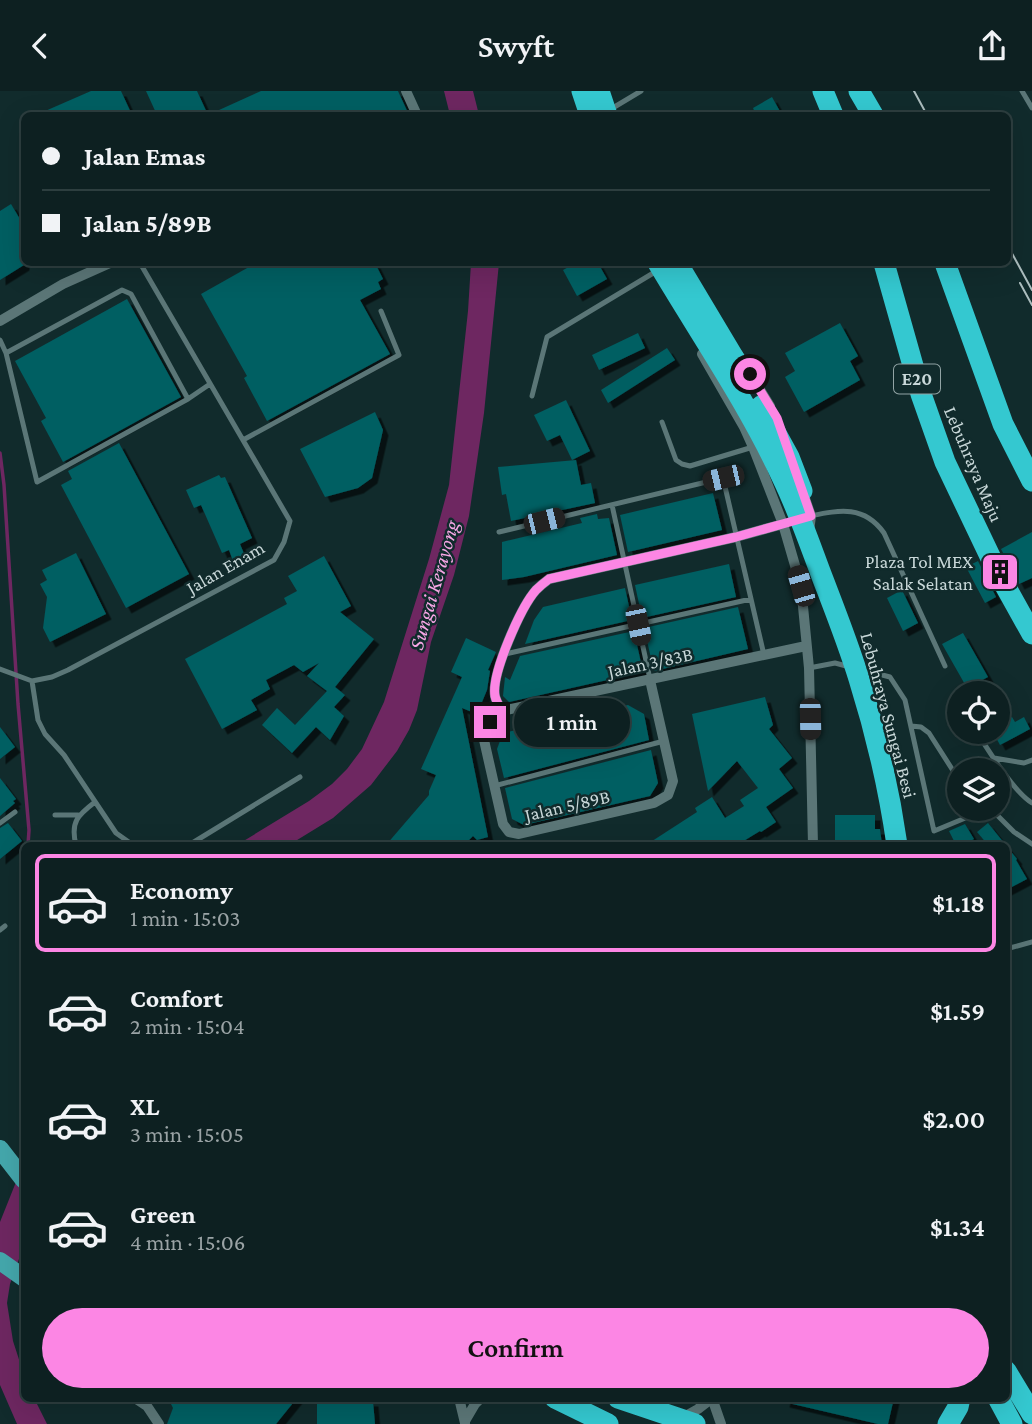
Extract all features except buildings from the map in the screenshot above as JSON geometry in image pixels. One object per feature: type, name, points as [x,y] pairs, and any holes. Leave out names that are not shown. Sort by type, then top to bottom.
[{"type":"highway","points":[[577,91],[588,112]]},
{"type":"highway","points":[[599,91],[606,112]]},
{"type":"highway","points":[[822,91],[831,112]]},
{"type":"highway","points":[[859,91],[871,112]]},
{"type":"highway","name":"Lebuhraya Sungai Besi","points":[[655,266],[713,351],[784,480],[860,679],[878,747],[896,842]]},
{"type":"highway","name":"Lebuhraya Sungai Besi","points":[[679,266],[789,457],[873,693],[895,765],[910,842]]},
{"type":"highway","name":"Lebuhraya Maju","points":[[885,266],[921,394],[945,462],[998,573],[1032,634]]},
{"type":"highway","points":[[946,266],[1003,424],[1032,481]]},
{"type":"highway","points":[[1010,1378],[1032,1414]]},
{"type":"highway","points":[[630,1402],[687,1422]]},
{"type":"highway","points":[[948,1424],[959,1402]]},
{"type":"highway","points":[[1000,1402],[1012,1424]]},
{"type":"highway","points":[[566,1406],[608,1424]]},
{"type":"main road","points":[[0,1149],[21,1175]]},
{"type":"main road","points":[[0,1261],[21,1276]]},
{"type":"street","points":[[406,91],[416,112]]},
{"type":"street","points":[[577,91],[598,112]]},
{"type":"street","points":[[577,91],[583,112]]},
{"type":"street","points":[[0,321],[63,284],[103,266]]},
{"type":"street","points":[[655,266],[744,427],[783,524],[801,586],[809,669],[813,842]]},
{"type":"street","points":[[685,266],[777,418],[811,516],[801,586]]},
{"type":"street","points":[[502,711],[495,698],[495,683],[503,655],[524,608],[536,590],[549,579],[783,524]]},
{"type":"street","name":"Jalan 3/83B","points":[[502,711],[806,646]]},
{"type":"street","name":"Jalan 5/89B","points":[[502,711],[490,722],[484,740],[503,824],[509,832],[519,834],[654,803],[668,795],[673,781],[650,680]]},
{"type":"street","points":[[141,1402],[147,1406],[159,1424]]},
{"type":"street","points":[[460,1402],[465,1422]]},
{"type":"street","points":[[465,1422],[477,1402]]},
{"type":"street","points":[[687,1422],[706,1402]]},
{"type":"street","points":[[713,1402],[721,1424]]},
{"type":"lane","points":[[606,112],[641,91]]},
{"type":"lane","points":[[1023,91],[1032,108]]},
{"type":"lane","name":"Jalan Enam","points":[[32,681],[68,670],[274,560],[284,542],[290,521],[142,266]]},
{"type":"lane","points":[[532,395],[547,337],[655,266]]},
{"type":"lane","points":[[6,353],[122,290],[131,294],[188,400]]},
{"type":"lane","points":[[243,440],[399,355],[381,311]]},
{"type":"lane","points":[[0,340],[6,353],[37,482],[188,400],[210,384]]},
{"type":"lane","points":[[662,422],[676,460],[682,464],[690,465],[753,447]]},
{"type":"lane","points":[[499,532],[723,478],[764,655]]},
{"type":"lane","points":[[612,505],[650,680]]},
{"type":"lane","points":[[783,524],[835,512],[859,512],[876,521],[945,666]]},
{"type":"lane","points":[[503,655],[751,599]]},
{"type":"lane","points":[[809,669],[835,663],[890,677],[905,700],[934,831],[955,821]]},
{"type":"lane","points":[[0,669],[32,681],[38,720],[45,734],[64,755],[116,833],[129,842]]},
{"type":"lane","points":[[911,726],[921,727],[929,733],[947,761]]},
{"type":"lane","points":[[494,786],[664,741]]},
{"type":"lane","points":[[985,744],[995,758]]},
{"type":"lane","points":[[1010,761],[1024,763],[1032,760]]},
{"type":"lane","points":[[194,842],[300,777]]},
{"type":"lane","points":[[1010,777],[1032,803]]},
{"type":"lane","points":[[55,815],[78,815],[95,802]]},
{"type":"lane","points":[[0,824],[15,812]]},
{"type":"lane","points":[[75,842],[73,835],[78,815]]},
{"type":"lane","points":[[1002,821],[1032,844]]},
{"type":"lane","points":[[1010,948],[1032,942]]},
{"type":"water","points":[[444,91],[473,91],[478,112],[449,112]]},
{"type":"water","name":"Sungai Kerayong","points":[[471,266],[499,266],[484,413],[469,516],[454,575],[431,642],[417,710],[409,730],[371,785],[333,818],[294,842],[242,842],[332,784],[362,749],[384,702],[449,485]]},
{"type":"water","points":[[21,1170],[21,1253],[10,1284],[7,1303],[13,1341],[21,1366],[21,1402],[36,1402],[47,1424],[17,1424],[0,1385],[0,1222]]},
{"type":"waterway","points":[[0,453],[28,842]]},
{"type":"tram line","points":[[914,91],[925,112]]},
{"type":"tram line","points":[[1011,252],[1032,290]]},
{"type":"tram line","points":[[1020,283],[1032,305]]},
{"type":"place","name":"Plaza Tol MEX Salak Selatan","points":[[1000,572]]},
{"type":"route","points":[[490,722],[502,711],[495,698],[495,683],[503,655],[524,608],[536,590],[549,579],[736,537],[811,516],[777,418],[750,374]]}]
